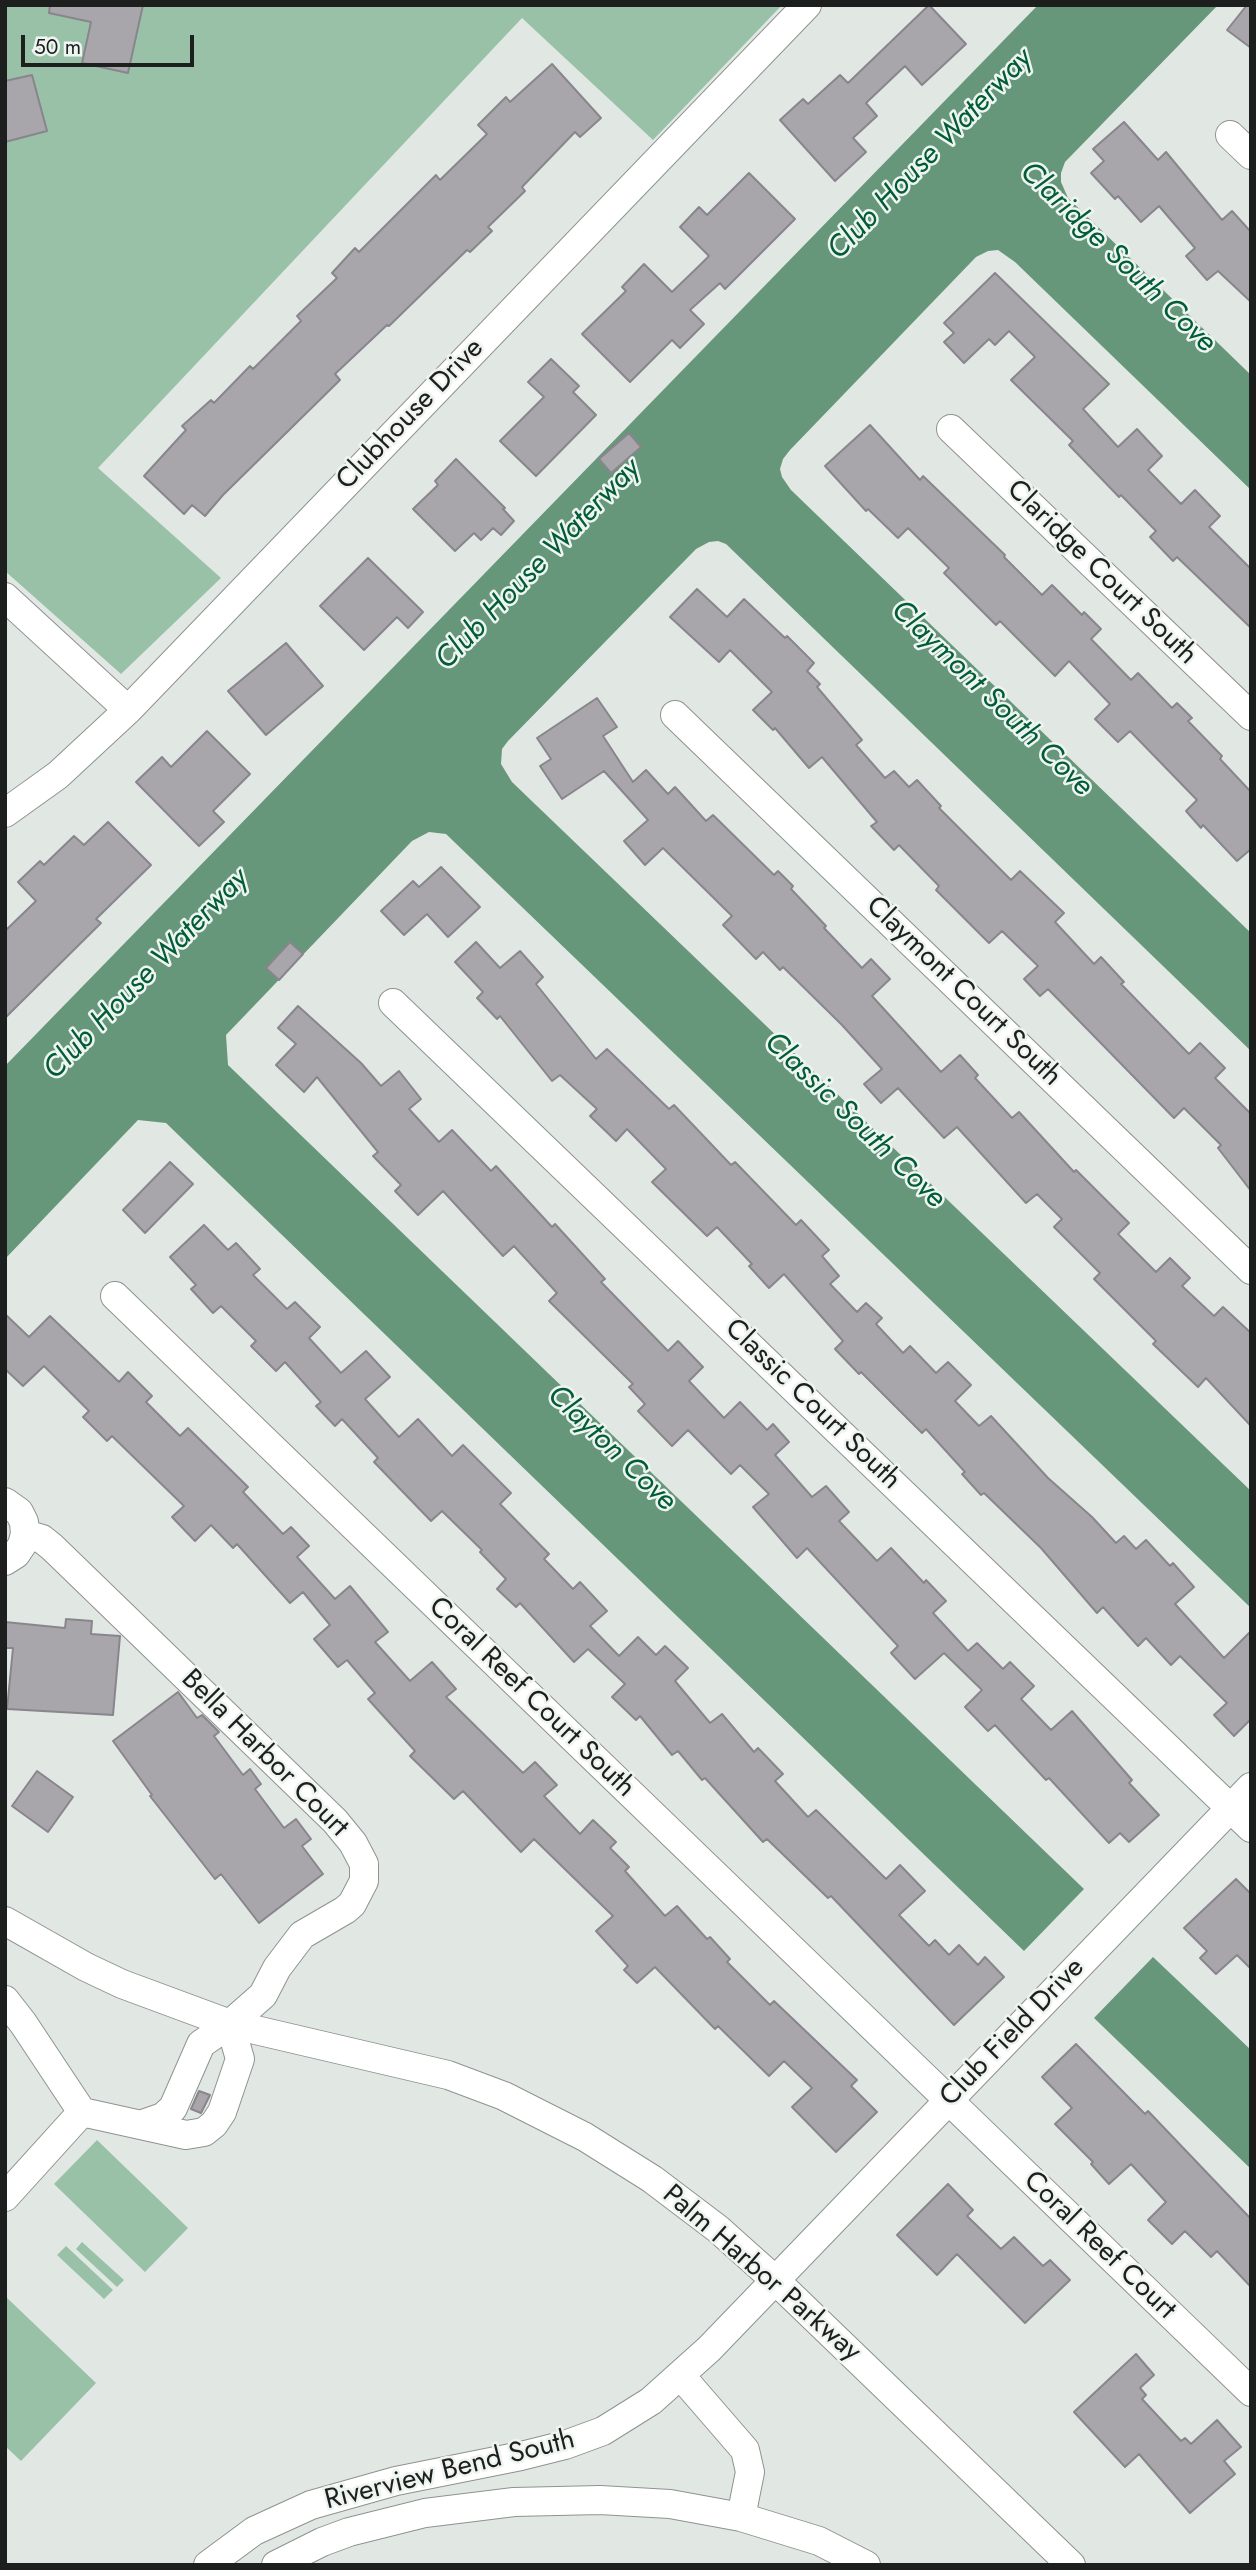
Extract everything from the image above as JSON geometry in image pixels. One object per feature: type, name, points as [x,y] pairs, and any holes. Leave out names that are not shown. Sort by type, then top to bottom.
[{"type":"street","name":"Clubhouse Drive","points":[[5,813],[58,775],[128,709],[807,5]]},
{"type":"street","points":[[1230,135],[1251,155]]},
{"type":"street","name":"Claridge Court South","points":[[951,429],[1251,716]]},
{"type":"street","points":[[5,597],[128,709]]},
{"type":"street","name":"Claymont Court South","points":[[675,715],[1251,1270]]},
{"type":"street","name":"Classic Court South","points":[[393,1003],[1251,1828]]},
{"type":"street","name":"Coral Reef Court South","points":[[115,1296],[948,2101]]},
{"type":"street","points":[[5,1502],[19,1512],[24,1522],[25,1534],[16,1554],[5,1561]]},
{"type":"street","name":"Bella Harbor Court","points":[[25,1534],[42,1539],[52,1547],[335,1821],[360,1854],[365,1873],[358,1895],[345,1910],[302,1935],[277,1968],[262,1995],[230,2024],[201,2044],[173,2108],[163,2117],[144,2124]]},
{"type":"street","name":"Club Field Drive","points":[[775,2280],[1251,1787]]},
{"type":"street","name":"Palm Harbor Parkway","points":[[5,1921],[122,1984],[230,2024],[448,2075],[524,2106],[585,2137],[663,2187],[718,2229],[775,2280],[1071,2565]]},
{"type":"street","points":[[5,2000],[82,2112],[144,2124],[168,2132],[194,2134],[204,2132],[214,2124],[226,2103],[240,2059],[230,2024]]},
{"type":"street","name":"Coral Reef Court","points":[[948,2101],[1251,2392]]},
{"type":"street","points":[[5,2197],[82,2112]]},
{"type":"street","name":"Riverview Bend South","points":[[208,2565],[238,2541],[263,2526],[332,2497],[521,2456],[584,2439],[635,2412],[681,2376],[775,2280]]},
{"type":"street","points":[[681,2376],[736,2438],[748,2458],[750,2478],[741,2517]]},
{"type":"street","points":[[276,2565],[321,2542],[349,2532],[425,2513],[483,2505],[600,2500],[670,2504],[741,2517],[819,2541],[866,2565]]},
{"type":"shaded area","points":[[5,5],[782,5],[653,140],[522,18],[98,468],[221,578],[121,674],[5,571]]},
{"type":"shaded area","points":[[97,2140],[188,2228],[145,2272],[54,2184]]},
{"type":"shaded area","points":[[82,2242],[124,2280],[117,2287],[76,2249]]},
{"type":"shaded area","points":[[66,2246],[113,2290],[104,2299],[57,2255]]},
{"type":"shaded area","points":[[5,2296],[96,2383],[21,2461],[5,2446]]},
{"type":"water","points":[[1038,5],[1218,5],[1065,162],[1061,182],[1068,198],[1251,375],[1251,490],[1015,262],[998,250],[976,257],[790,450],[780,469],[791,490],[1251,933],[1251,1051],[726,544],[709,542],[696,549],[508,741],[502,749],[501,764],[512,782],[1251,1491],[1251,1608],[446,834],[429,832],[412,841],[226,1035],[228,1065],[1084,1889],[1024,1951],[166,1123],[138,1120],[5,1259],[5,1066]]},
{"type":"water","points":[[1153,1957],[1251,2050],[1251,2169],[1094,2018]]},
{"type":"building","points":[[50,5],[143,5],[128,73],[82,63],[91,22],[49,13]]},
{"type":"building","points":[[929,5],[966,44],[922,85],[905,66],[866,103],[877,116],[853,138],[866,152],[835,181],[780,120],[803,99],[808,104],[840,75],[848,83]]},
{"type":"building","points":[[1247,5],[1251,5],[1251,48],[1227,30]]},
{"type":"building","points":[[552,64],[601,118],[580,137],[575,132],[522,187],[525,191],[488,227],[492,231],[470,252],[467,250],[335,374],[340,380],[205,516],[192,505],[184,514],[144,476],[186,430],[182,426],[211,400],[214,403],[250,366],[253,369],[301,321],[297,316],[337,278],[332,273],[355,248],[359,252],[436,175],[440,180],[487,134],[478,125],[506,97],[510,102]]},
{"type":"building","points":[[32,75],[47,131],[5,142],[5,81]]},
{"type":"building","points":[[1124,122],[1158,160],[1166,152],[1222,220],[1232,211],[1251,232],[1251,302],[1218,271],[1207,280],[1186,256],[1195,248],[1159,206],[1141,222],[1118,196],[1115,199],[1091,173],[1104,161],[1093,149]]},
{"type":"building","points":[[749,173],[795,219],[725,289],[720,283],[690,310],[704,324],[680,348],[672,340],[630,382],[582,334],[626,291],[622,287],[644,264],[672,292],[709,256],[680,227],[699,207],[707,215]]},
{"type":"building","points":[[995,273],[1109,384],[1083,409],[1118,447],[1137,429],[1162,456],[1148,470],[1181,504],[1195,490],[1220,516],[1209,527],[1251,569],[1251,628],[1177,557],[1173,561],[1150,537],[1156,531],[1069,445],[1073,441],[1011,380],[1035,357],[1009,331],[995,345],[989,339],[964,363],[944,342],[954,333],[944,323]]},
{"type":"building","points":[[551,359],[579,386],[573,392],[596,415],[536,476],[500,441],[544,397],[528,382]]},
{"type":"building","points":[[870,425],[920,480],[923,476],[1005,555],[1042,595],[1052,585],[1082,615],[1084,612],[1101,629],[1091,639],[1131,680],[1138,673],[1172,708],[1177,703],[1192,718],[1188,721],[1222,756],[1220,759],[1251,792],[1251,849],[1237,861],[1186,811],[1197,800],[1130,731],[1118,742],[1095,719],[1110,704],[1069,661],[1055,676],[1000,621],[996,625],[944,573],[949,568],[908,528],[898,538],[868,509],[866,511],[825,466]]},
{"type":"building","points":[[629,433],[641,447],[611,473],[599,459]]},
{"type":"building","points":[[456,459],[505,508],[503,509],[514,521],[501,535],[493,528],[481,540],[474,533],[455,551],[413,509],[438,485],[435,481]]},
{"type":"building","points":[[368,558],[423,612],[408,628],[397,617],[364,650],[320,606]]},
{"type":"building","points":[[697,589],[727,617],[744,599],[785,638],[787,636],[814,663],[807,671],[820,684],[817,687],[862,740],[856,745],[885,778],[894,771],[909,787],[917,780],[941,806],[939,808],[1011,880],[1020,871],[1064,913],[1055,922],[1094,964],[1101,957],[1124,982],[1121,984],[1189,1054],[1200,1043],[1225,1068],[1215,1078],[1251,1114],[1251,1191],[1218,1148],[1221,1145],[1184,1108],[1174,1118],[1048,989],[1040,996],[1024,979],[1038,966],[1002,931],[989,943],[936,890],[939,886],[899,845],[894,850],[871,826],[877,822],[822,757],[809,768],[775,728],[773,730],[753,710],[772,692],[730,650],[719,662],[670,617]]},
{"type":"building","points":[[286,643],[323,686],[266,735],[228,691]]},
{"type":"building","points":[[597,698],[617,727],[603,736],[633,782],[646,770],[668,794],[675,787],[706,821],[713,815],[774,875],[778,871],[826,926],[824,928],[862,968],[871,959],[890,979],[872,996],[941,1072],[960,1055],[978,1075],[975,1078],[1012,1118],[1019,1112],[1074,1172],[1076,1170],[1129,1223],[1118,1234],[1156,1272],[1170,1258],[1190,1278],[1182,1286],[1214,1316],[1223,1307],[1251,1333],[1251,1426],[1206,1378],[1198,1387],[1153,1344],[1156,1341],[1094,1279],[1100,1273],[1054,1227],[1062,1219],[1037,1194],[1026,1203],[957,1127],[944,1138],[898,1088],[881,1103],[864,1084],[882,1069],[842,1025],[783,967],[780,970],[763,952],[756,959],[723,925],[732,916],[663,848],[645,865],[624,841],[648,820],[604,771],[562,799],[540,766],[551,759],[537,738]]},
{"type":"building","points":[[207,731],[250,774],[213,811],[224,822],[199,846],[136,782],[162,757],[171,767]]},
{"type":"building","points":[[108,822],[151,865],[96,919],[101,923],[5,1018],[5,931],[36,901],[18,882],[40,861],[44,865],[74,836],[84,845]]},
{"type":"building","points":[[441,867],[480,907],[448,937],[427,914],[404,935],[381,911],[413,881],[419,887]]},
{"type":"building","points":[[290,942],[303,954],[279,980],[266,968]]},
{"type":"building","points":[[476,942],[500,968],[520,951],[543,977],[536,984],[596,1059],[607,1049],[669,1109],[674,1105],[731,1165],[735,1162],[796,1225],[801,1220],[829,1250],[822,1256],[839,1276],[830,1284],[857,1312],[866,1303],[882,1318],[876,1324],[903,1353],[910,1346],[936,1373],[948,1362],[971,1385],[955,1401],[979,1426],[991,1416],[1048,1478],[1092,1517],[1116,1543],[1124,1536],[1136,1549],[1146,1540],[1170,1566],[1173,1563],[1194,1587],[1175,1604],[1224,1658],[1251,1631],[1251,1719],[1234,1736],[1214,1715],[1227,1703],[1180,1656],[1171,1665],[1146,1638],[1138,1646],[1103,1607],[1097,1613],[1041,1548],[984,1493],[981,1495],[962,1474],[965,1472],[926,1429],[922,1433],[835,1349],[843,1341],[784,1274],[769,1288],[749,1266],[752,1264],[717,1227],[707,1236],[652,1182],[666,1169],[627,1129],[616,1141],[590,1116],[597,1109],[560,1075],[552,1081],[500,1016],[497,1019],[477,998],[483,992],[455,962]]},
{"type":"building","points":[[298,1006],[361,1063],[381,1086],[399,1071],[421,1099],[409,1109],[439,1142],[452,1130],[491,1171],[496,1166],[552,1227],[555,1224],[605,1279],[601,1282],[668,1351],[678,1341],[703,1367],[689,1381],[724,1418],[740,1402],[767,1430],[773,1424],[789,1442],[775,1455],[812,1497],[826,1486],[849,1512],[839,1521],[877,1561],[891,1548],[924,1583],[926,1580],[946,1601],[933,1613],[968,1651],[977,1643],[1003,1669],[1010,1662],[1034,1686],[1021,1699],[1051,1730],[1072,1711],[1132,1780],[1129,1783],[1159,1815],[1129,1842],[1120,1833],[1109,1843],[995,1725],[988,1731],[965,1707],[982,1690],[944,1653],[915,1679],[891,1653],[898,1646],[807,1548],[797,1558],[753,1507],[769,1494],[740,1465],[731,1474],[688,1430],[672,1446],[638,1411],[645,1404],[629,1387],[633,1384],[549,1301],[557,1293],[514,1246],[503,1256],[443,1191],[418,1215],[395,1191],[401,1185],[373,1156],[378,1152],[317,1077],[304,1092],[276,1065],[296,1044],[278,1028]]},
{"type":"building","points":[[170,1162],[193,1184],[145,1233],[123,1210]]},
{"type":"building","points":[[204,1225],[228,1250],[236,1243],[260,1269],[253,1275],[287,1309],[295,1302],[320,1327],[309,1338],[341,1373],[366,1351],[390,1377],[365,1399],[399,1437],[418,1419],[452,1456],[463,1445],[511,1493],[500,1504],[549,1554],[544,1559],[573,1589],[580,1582],[607,1611],[590,1626],[619,1656],[638,1637],[656,1655],[665,1646],[688,1668],[675,1681],[710,1723],[722,1714],[754,1752],[758,1748],[783,1774],[775,1781],[808,1817],[816,1810],[886,1879],[900,1865],[925,1891],[899,1915],[929,1946],[935,1940],[949,1955],[959,1945],[978,1965],[985,1957],[1004,1977],[954,2025],[831,1896],[828,1898],[767,1839],[763,1842],[705,1778],[702,1780],[678,1751],[672,1755],[640,1716],[636,1720],[612,1697],[625,1684],[588,1649],[574,1662],[520,1603],[516,1607],[497,1589],[506,1579],[480,1552],[482,1550],[442,1511],[431,1521],[374,1462],[378,1458],[342,1419],[335,1426],[316,1406],[321,1402],[285,1362],[276,1371],[251,1346],[256,1341],[221,1306],[213,1313],[191,1289],[196,1285],[170,1257]]},
{"type":"building","points":[[5,1314],[29,1337],[50,1316],[119,1382],[128,1372],[152,1396],[146,1402],[180,1436],[188,1428],[248,1487],[243,1492],[283,1534],[291,1527],[309,1546],[297,1557],[335,1599],[350,1586],[388,1632],[375,1642],[410,1681],[432,1662],[456,1689],[446,1697],[523,1773],[535,1762],[557,1785],[544,1796],[580,1834],[593,1820],[616,1842],[610,1848],[629,1867],[625,1871],[665,1916],[677,1906],[707,1939],[710,1937],[730,1959],[727,1962],[770,2005],[774,2001],[857,2080],[851,2086],[877,2112],[836,2152],[792,2107],[812,2088],[784,2061],[769,2076],[718,2026],[715,2029],[655,1967],[637,1983],[624,1970],[628,1966],[596,1931],[613,1916],[534,1839],[521,1852],[463,1791],[454,1799],[410,1756],[415,1751],[368,1699],[375,1693],[347,1660],[338,1667],[314,1639],[330,1625],[303,1592],[290,1603],[237,1544],[233,1548],[211,1525],[195,1541],[172,1517],[184,1506],[112,1436],[107,1441],[83,1417],[89,1411],[44,1366],[23,1386],[5,1369]]},
{"type":"building","points":[[66,1619],[92,1621],[91,1634],[120,1636],[113,1715],[7,1709],[13,1648],[5,1648],[5,1622],[65,1628]]},
{"type":"building","points":[[178,1692],[197,1718],[202,1715],[219,1732],[214,1736],[243,1775],[250,1769],[261,1784],[255,1789],[284,1828],[296,1819],[311,1839],[302,1846],[323,1874],[259,1923],[221,1874],[215,1879],[150,1796],[152,1795],[113,1741]]},
{"type":"building","points":[[37,1771],[73,1797],[48,1832],[12,1806]]},
{"type":"building","points":[[1236,1879],[1251,1894],[1251,1969],[1237,1955],[1216,1974],[1200,1958],[1207,1951],[1184,1928]]},
{"type":"building","points":[[1076,2044],[1145,2114],[1148,2111],[1251,2219],[1251,2287],[1217,2251],[1211,2257],[1185,2231],[1172,2244],[1148,2220],[1166,2202],[1131,2164],[1109,2184],[1091,2164],[1093,2162],[1055,2124],[1072,2108],[1042,2077]]},
{"type":"building","points":[[199,2091],[210,2095],[201,2113],[191,2109]]},
{"type":"building","points":[[948,2184],[973,2210],[967,2216],[1001,2249],[1014,2237],[1043,2266],[1050,2260],[1070,2280],[1025,2323],[957,2254],[937,2275],[897,2235]]},
{"type":"building","points":[[1136,2354],[1154,2375],[1140,2388],[1146,2395],[1142,2399],[1181,2441],[1185,2438],[1191,2444],[1217,2420],[1241,2447],[1224,2461],[1235,2474],[1190,2513],[1139,2454],[1125,2467],[1074,2412]]},
{"type":"water label","name":"Club House Waterway","points":[[931,155]]},
{"type":"water label","name":"Claridge South Cove","points":[[1117,258]]},
{"type":"water label","name":"Club House Waterway","points":[[539,565]]},
{"type":"water label","name":"Claymont South Cove","points":[[991,699]]},
{"type":"water label","name":"Club House Waterway","points":[[147,975]]},
{"type":"water label","name":"Classic South Cove","points":[[854,1121]]},
{"type":"water label","name":"Clayton Cove","points":[[611,1449]]}]
